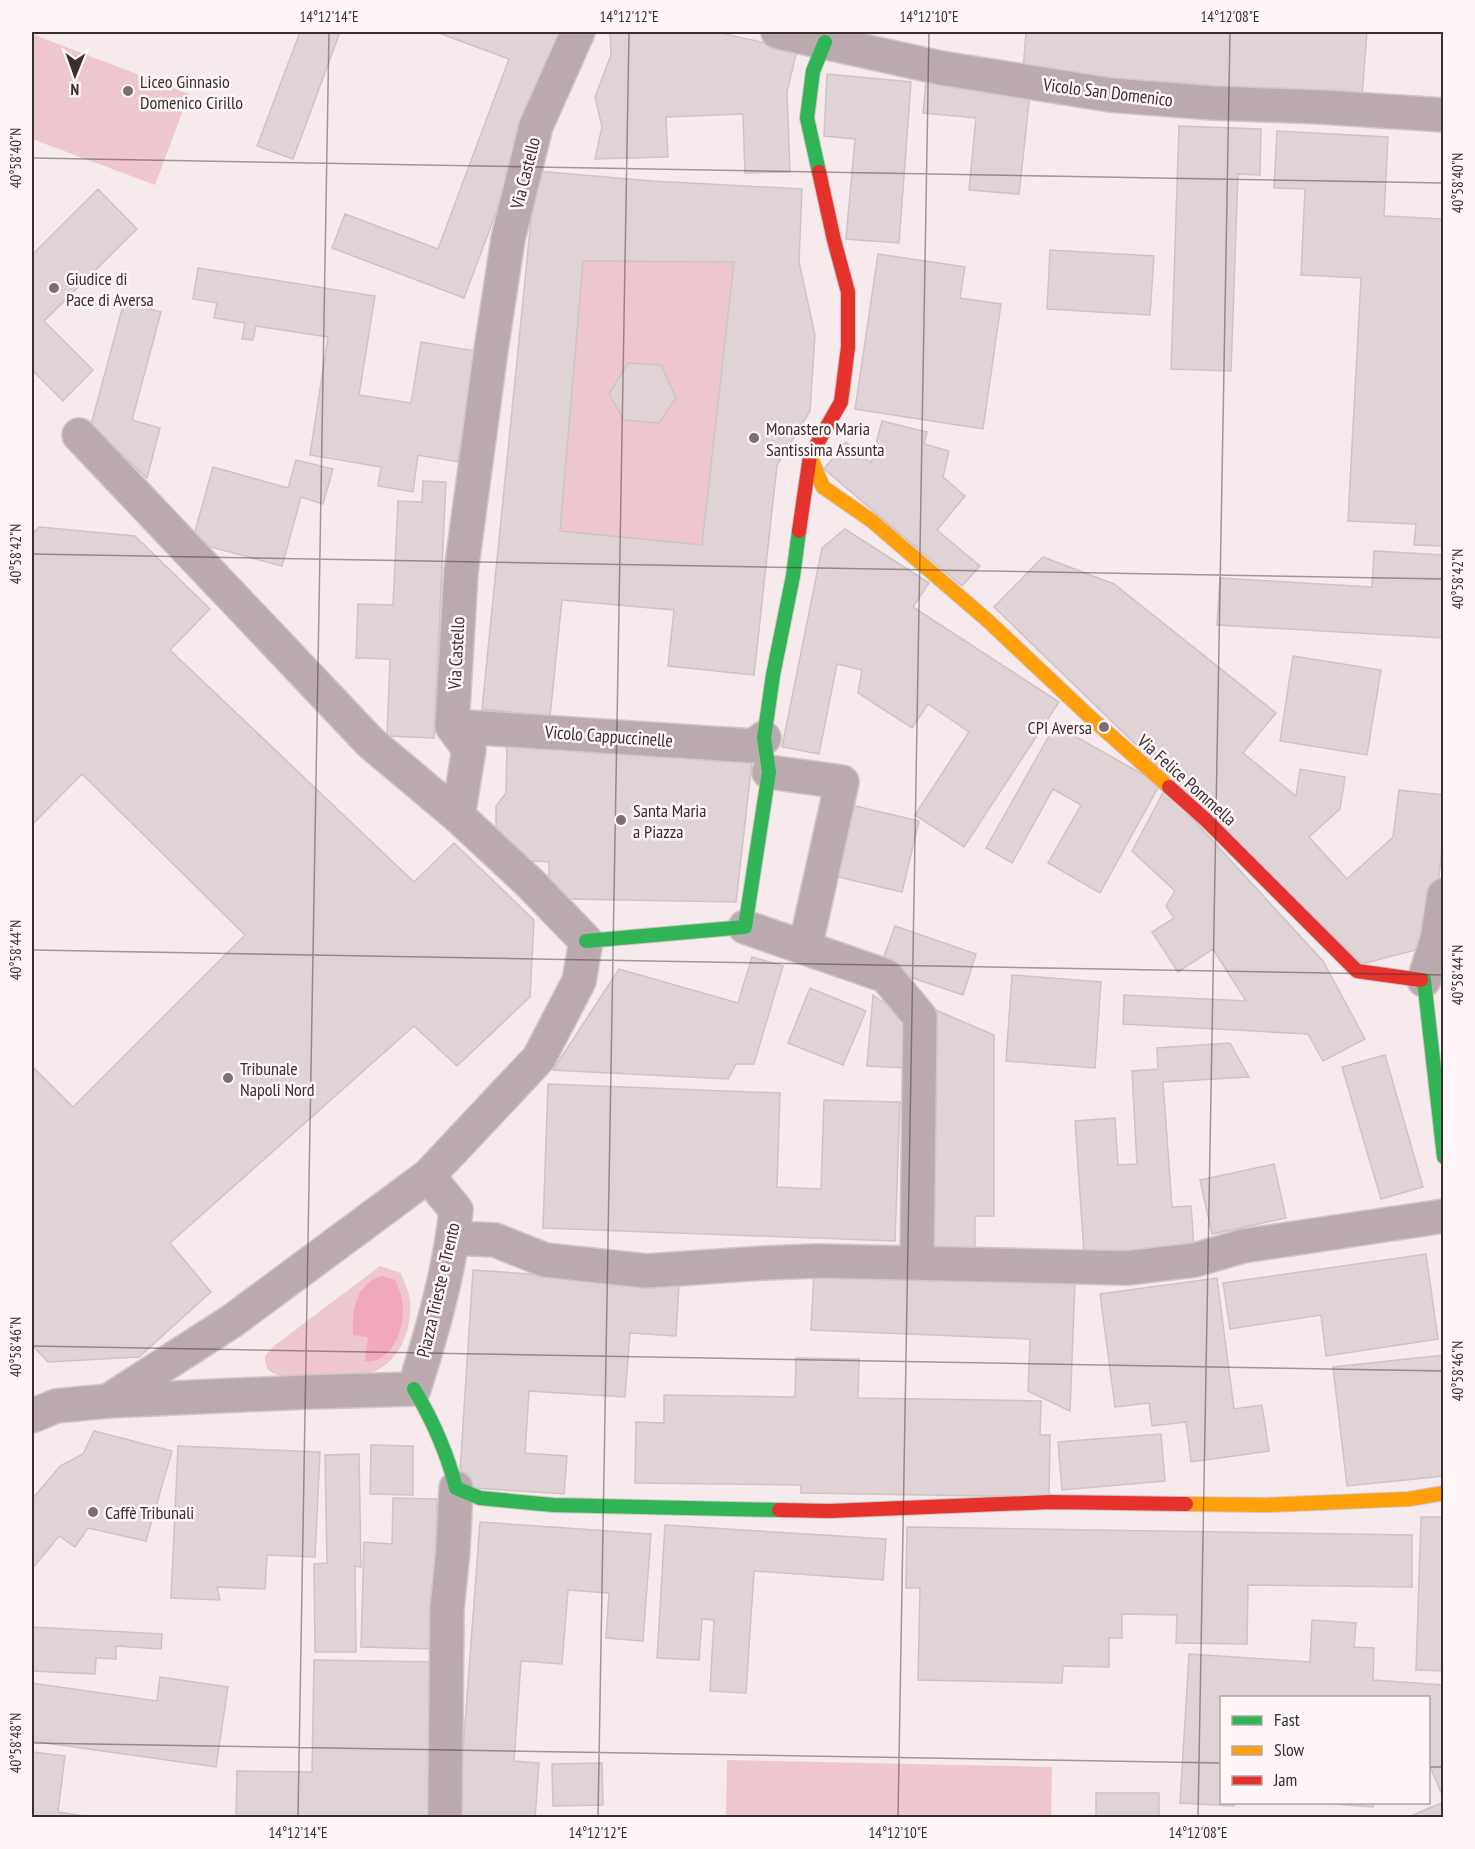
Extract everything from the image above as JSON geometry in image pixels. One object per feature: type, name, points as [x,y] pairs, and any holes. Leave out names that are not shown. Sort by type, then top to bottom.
[{"type":"street","name":"Via Castello","points":[[452,726],[461,572],[508,239],[536,126],[578,32]]},
{"type":"street","name":"Vicolo San Domenico","points":[[778,32],[941,68],[1110,95],[1213,103],[1443,115]]},
{"type":"street","points":[[745,927],[769,772],[764,738],[773,675],[793,576],[810,456],[841,402],[848,346],[848,292],[807,118],[813,71],[825,42]]},
{"type":"street","points":[[79,435],[371,743],[458,816],[531,884],[586,941]]},
{"type":"street","name":"Via Felice Pommella","points":[[810,456],[824,487],[872,521],[987,620],[1091,718],[1206,820],[1357,971],[1424,980]]},
{"type":"street","name":"Vicolo Cappuccinelle","points":[[452,726],[753,746],[764,738]]},
{"type":"street","points":[[452,726],[469,749],[458,816]]},
{"type":"street","points":[[769,772],[842,782],[805,948]]},
{"type":"street","points":[[1443,895],[1437,940],[1424,980],[1443,1157]]},
{"type":"street","points":[[586,941],[745,927],[886,976],[920,1017],[917,1263]]},
{"type":"street","points":[[108,1401],[232,1321],[428,1176],[539,1058],[579,981],[586,941]]},
{"type":"street","name":"Piazza Trieste e Trento","points":[[414,1389],[427,1348],[453,1238],[456,1210],[428,1176]]},
{"type":"street","points":[[453,1238],[495,1240],[545,1260],[645,1271],[775,1262],[1127,1268],[1195,1260],[1243,1246],[1443,1216]]},
{"type":"street","points":[[32,1416],[56,1407],[108,1401],[414,1389],[435,1424],[450,1459],[456,1488],[447,1609],[445,1818]]},
{"type":"street","points":[[456,1488],[480,1498],[553,1505],[830,1510],[1051,1502],[1267,1505],[1409,1499],[1443,1493]]},
{"type":"shaded area","points":[[32,34],[189,94],[155,185],[32,139]]},
{"type":"shaded area","points":[[583,261],[734,262],[702,545],[560,531]]},
{"type":"shaded area","points":[[380,1266],[401,1273],[410,1300],[409,1324],[405,1336],[400,1347],[385,1366],[362,1375],[343,1376],[283,1377],[269,1370],[265,1356],[274,1346]]},
{"type":"shaded area","points":[[382,1276],[395,1280],[401,1294],[403,1308],[400,1330],[391,1349],[384,1356],[365,1361],[368,1337],[353,1335],[353,1317],[361,1292],[366,1285]]},
{"type":"shaded area","points":[[727,1760],[1052,1767],[1051,1817],[726,1817]]},
{"type":"building","points":[[300,32],[340,32],[293,159],[257,146]]},
{"type":"building","points":[[436,32],[564,32],[464,298],[332,248],[345,214],[438,249],[509,59]]},
{"type":"building","points":[[610,32],[716,32],[797,50],[787,92],[790,172],[745,173],[743,114],[666,117],[668,157],[595,159],[602,127],[595,97],[611,55]]},
{"type":"building","points":[[1026,32],[1367,32],[1362,96],[1023,72]]},
{"type":"building","points":[[827,74],[911,82],[899,243],[846,239],[855,139],[824,136]]},
{"type":"building","points":[[926,82],[1030,93],[1019,194],[969,190],[976,118],[923,113]]},
{"type":"building","points":[[1179,126],[1261,129],[1260,175],[1238,174],[1231,371],[1171,369]]},
{"type":"building","points":[[1277,131],[1388,137],[1384,216],[1444,219],[1444,546],[1414,545],[1416,524],[1348,521],[1361,278],[1301,275],[1305,189],[1274,188]]},
{"type":"building","name":"Monastero Maria Santissima Assunta","points":[[536,171],[652,181],[802,189],[799,262],[815,335],[810,411],[777,465],[754,675],[668,666],[674,610],[562,600],[550,716],[482,709]],"holes":[[[583,261],[734,262],[702,545],[560,531]]]},
{"type":"building","name":"Giudice di Pace di Aversa","points":[[98,189],[137,229],[44,321],[93,370],[63,401],[32,370],[32,255]]},
{"type":"building","points":[[1050,250],[1154,256],[1150,315],[1047,309]]},
{"type":"building","points":[[878,254],[965,267],[960,298],[1001,304],[983,429],[855,409]]},
{"type":"building","points":[[198,268],[375,296],[359,395],[411,403],[421,342],[476,351],[458,462],[418,455],[413,492],[378,486],[381,467],[310,455],[328,337],[256,326],[253,340],[242,339],[245,323],[214,318],[217,303],[193,299]]},
{"type":"building","points":[[124,302],[161,312],[132,420],[160,428],[147,478],[91,425]]},
{"type":"building","points":[[628,363],[661,365],[676,398],[659,423],[624,420],[609,394]]},
{"type":"building","points":[[882,421],[927,432],[924,444],[949,451],[943,477],[965,496],[937,530],[980,566],[962,586],[824,469],[846,442],[871,463]]},
{"type":"building","points":[[296,460],[333,469],[323,504],[301,497],[282,566],[192,542],[213,467],[288,488]]},
{"type":"building","points":[[423,481],[446,482],[434,738],[387,736],[390,659],[356,658],[358,604],[393,605],[398,501],[422,502]]},
{"type":"building","points":[[39,527],[135,536],[210,609],[170,650],[414,882],[454,843],[534,920],[530,997],[457,1066],[414,1026],[170,1243],[211,1292],[139,1357],[48,1362],[32,1345],[32,1066],[73,1107],[245,935],[82,774],[32,825],[32,534]]},
{"type":"building","points":[[845,529],[929,583],[913,607],[1059,702],[964,847],[915,815],[969,732],[928,704],[912,728],[858,693],[862,670],[837,664],[819,754],[782,747],[822,548]]},
{"type":"building","points":[[1374,551],[1444,555],[1444,638],[1217,625],[1220,578],[1372,587]]},
{"type":"building","points":[[1043,557],[1114,584],[1276,713],[1243,753],[1296,796],[1300,769],[1345,777],[1340,809],[1309,837],[1347,879],[1393,837],[1399,790],[1444,795],[1444,832],[1431,946],[1362,964],[994,607]]},
{"type":"building","points":[[1293,656],[1381,670],[1367,755],[1280,741]]},
{"type":"building","points":[[1055,725],[1160,784],[1100,893],[1048,863],[1081,805],[1053,789],[1012,863],[986,848]]},
{"type":"building","name":"Santa Maria a Piazza","points":[[507,744],[752,762],[736,902],[567,899],[549,880],[549,862],[517,860],[496,833],[496,806],[506,793]]},
{"type":"building","points":[[1165,789],[1323,961],[1365,1039],[1323,1061],[1308,1034],[1123,1024],[1124,995],[1246,1001],[1213,949],[1178,972],[1152,932],[1174,918],[1166,906],[1175,891],[1132,851]]},
{"type":"building","points":[[851,805],[919,821],[902,892],[834,876]]},
{"type":"building","points":[[895,926],[976,954],[963,995],[880,967]]},
{"type":"building","points":[[752,957],[783,966],[754,1064],[736,1064],[728,1079],[553,1070],[619,969],[738,1003]]},
{"type":"building","points":[[1012,975],[1101,982],[1095,1068],[1006,1061]]},
{"type":"building","points":[[810,988],[866,1011],[843,1065],[788,1043]]},
{"type":"building","points":[[873,995],[910,1021],[906,1068],[867,1066]]},
{"type":"building","points":[[931,1008],[994,1035],[994,1216],[975,1216],[975,1250],[930,1250]]},
{"type":"building","points":[[1230,1043],[1249,1077],[1163,1082],[1172,1207],[1191,1206],[1194,1247],[1084,1254],[1075,1121],[1115,1118],[1118,1165],[1137,1164],[1132,1071],[1158,1069],[1157,1048]]},
{"type":"building","points":[[1385,1055],[1423,1187],[1381,1199],[1342,1067]]},
{"type":"building","points":[[548,1084],[780,1093],[777,1187],[821,1189],[824,1100],[900,1102],[895,1241],[543,1228]]},
{"type":"building","points":[[1274,1164],[1286,1218],[1212,1234],[1200,1180]]},
{"type":"building","points":[[1426,1254],[1438,1339],[1326,1356],[1321,1315],[1230,1329],[1223,1283]]},
{"type":"building","points":[[473,1270],[679,1284],[676,1336],[630,1333],[625,1397],[529,1391],[525,1453],[567,1456],[564,1494],[459,1487]]},
{"type":"building","points":[[814,1272],[1075,1282],[1070,1411],[1028,1391],[1030,1339],[811,1330]]},
{"type":"building","points":[[1217,1278],[1234,1409],[1262,1405],[1269,1451],[1191,1462],[1186,1422],[1152,1426],[1149,1403],[1115,1407],[1100,1294]]},
{"type":"building","points":[[1444,1355],[1444,1476],[1347,1486],[1333,1367]]},
{"type":"building","points":[[796,1358],[859,1359],[858,1398],[1041,1401],[1040,1435],[1050,1435],[1049,1497],[801,1493],[801,1485],[635,1483],[636,1422],[664,1423],[664,1395],[795,1397]]},
{"type":"building","name":"Caffè Tribunali","points":[[94,1431],[172,1451],[146,1541],[88,1528],[75,1547],[59,1536],[32,1569],[32,1494],[34,1497],[60,1466],[83,1454]]},
{"type":"building","points":[[1161,1434],[1165,1481],[1062,1490],[1058,1442]]},
{"type":"building","points":[[371,1445],[413,1446],[413,1495],[370,1494]]},
{"type":"building","points":[[178,1446],[320,1452],[315,1557],[267,1555],[265,1589],[217,1587],[220,1600],[171,1598]]},
{"type":"building","points":[[359,1454],[361,1567],[355,1566],[356,1652],[315,1652],[314,1564],[327,1563],[325,1455]]},
{"type":"building","points":[[393,1498],[437,1499],[434,1649],[361,1647],[364,1542],[392,1544]]},
{"type":"building","points":[[1421,1517],[1444,1517],[1444,1671],[1416,1670]]},
{"type":"building","points":[[480,1522],[651,1534],[643,1641],[606,1638],[609,1593],[568,1590],[562,1664],[521,1661],[514,1761],[539,1763],[535,1818],[458,1818]]},
{"type":"building","points":[[665,1525],[886,1539],[883,1580],[754,1571],[746,1693],[710,1691],[714,1620],[702,1619],[699,1660],[657,1658]]},
{"type":"building","points":[[907,1527],[1412,1535],[1412,1587],[1248,1585],[1247,1644],[1176,1643],[1177,1615],[1122,1614],[1122,1638],[1109,1638],[1109,1667],[1063,1666],[1062,1683],[918,1680],[920,1588],[906,1588]]},
{"type":"building","points":[[1312,1620],[1356,1623],[1354,1647],[1374,1648],[1373,1680],[1444,1685],[1444,1799],[1430,1767],[1430,1696],[1220,1696],[1220,1804],[1234,1804],[1234,1806],[1180,1803],[1189,1654],[1310,1662]]},
{"type":"building","points":[[32,1627],[162,1634],[161,1649],[116,1646],[116,1659],[96,1658],[95,1674],[32,1671]]},
{"type":"building","points":[[314,1660],[438,1662],[435,1818],[236,1818],[237,1771],[312,1772]]},
{"type":"building","points":[[160,1677],[228,1687],[216,1767],[32,1741],[32,1683],[157,1701]]},
{"type":"building","points":[[32,1752],[65,1756],[58,1812],[98,1818],[32,1818]]},
{"type":"building","points":[[602,1763],[603,1805],[553,1806],[552,1764]]},
{"type":"building","points":[[1096,1793],[1159,1793],[1159,1818],[1096,1818]]},
{"type":"building","points":[[1444,1802],[1444,1818],[1406,1818]]},
{"type":"building","points":[[1333,1804],[1373,1804],[1373,1807]]},
{"type":"traffic: fast","points":[[819,172],[807,118],[813,71],[825,42]]},
{"type":"traffic: fast","points":[[586,941],[745,927],[769,772],[764,738],[799,531]]},
{"type":"traffic: fast","points":[[1421,980],[1424,980],[1444,1157]]},
{"type":"traffic: fast","points":[[414,1389],[439,1437],[456,1488],[480,1498],[553,1505],[779,1510]]},
{"type":"traffic: slow","points":[[810,456],[823,487],[872,521],[987,620],[1091,718],[1169,787]]},
{"type":"traffic: slow","points":[[1186,1504],[1267,1505],[1409,1499],[1444,1493]]},
{"type":"traffic: jam","points":[[799,531],[810,456],[841,402],[848,347],[848,292],[819,172]]},
{"type":"traffic: jam","points":[[1169,787],[1206,820],[1357,971],[1421,980]]},
{"type":"traffic: jam","points":[[779,1510],[830,1511],[1051,1502],[1186,1504]]},
{"type":"place","name":"Liceo Ginnasio Domenico Cirillo","points":[[128,91]]},
{"type":"place","name":"Giudice di Pace di Aversa","points":[[54,288]]},
{"type":"place","name":"Monastero Maria Santissima Assunta","points":[[754,438]]},
{"type":"place","name":"CPI Aversa","points":[[1104,727]]},
{"type":"place","name":"Santa Maria a Piazza","points":[[621,820]]},
{"type":"place","name":"Tribunale Napoli Nord","points":[[228,1078]]},
{"type":"place","name":"Caffè Tribunali","points":[[93,1512]]}]
